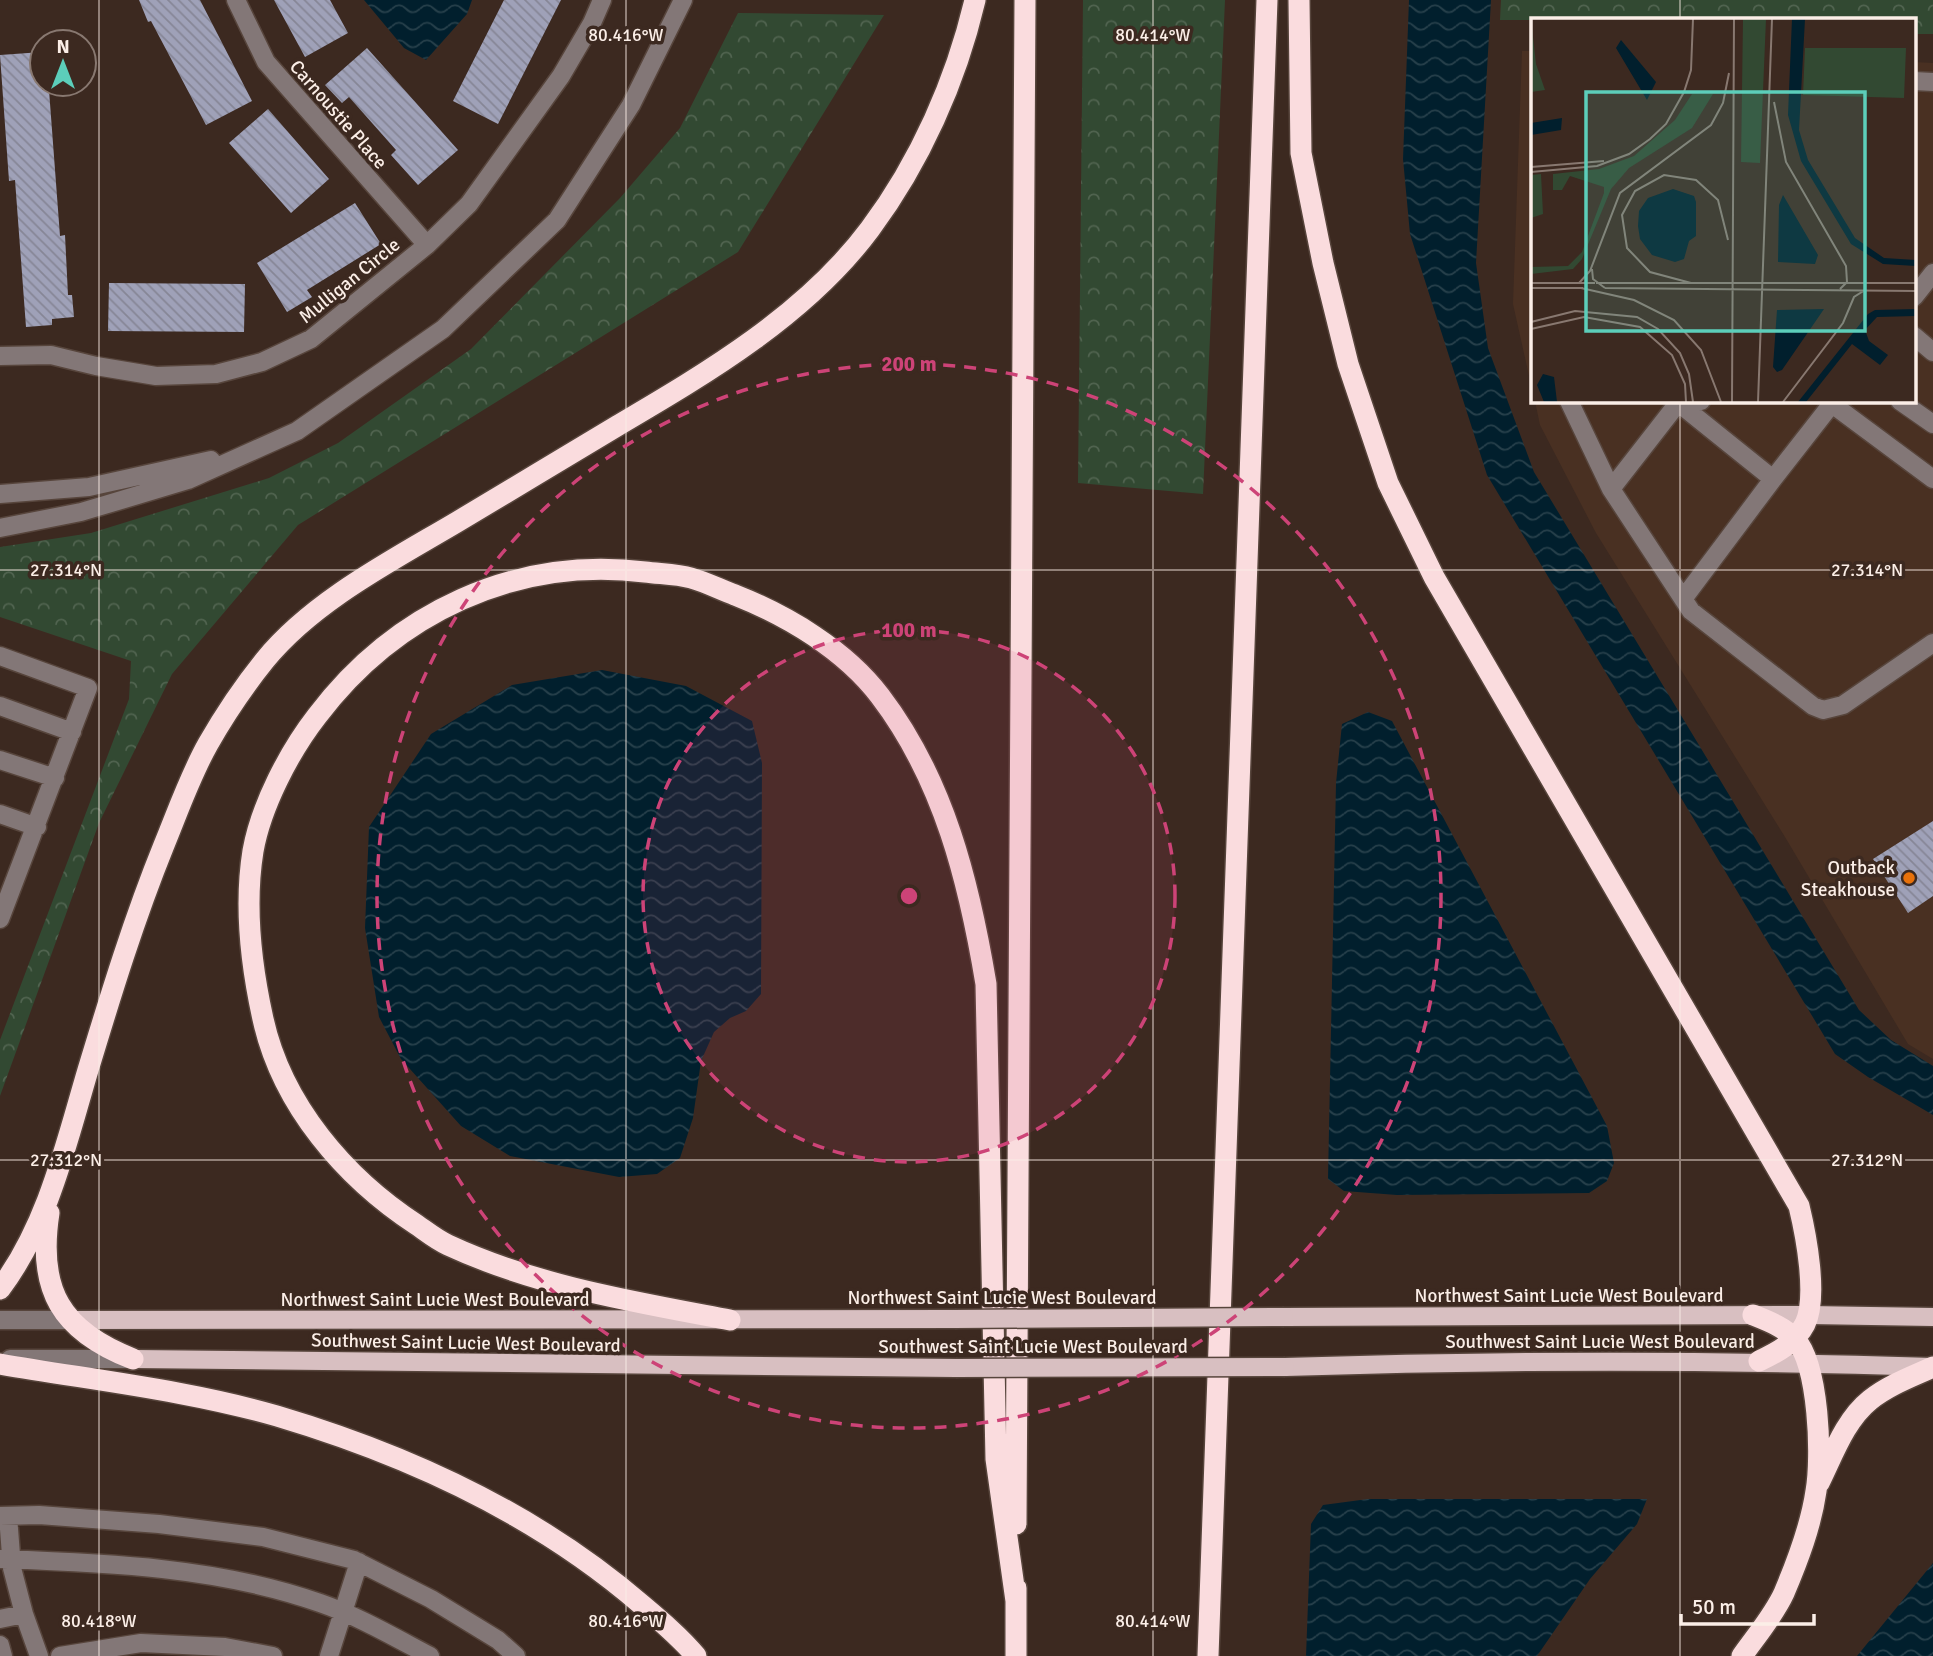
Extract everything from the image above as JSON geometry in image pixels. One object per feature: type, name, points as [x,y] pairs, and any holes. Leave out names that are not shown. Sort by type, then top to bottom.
[{"type":"highway","points":[[0,1289],[29,1241],[54,1184],[121,959],[182,800],[207,746],[235,700],[269,656],[306,621],[389,562],[733,355],[778,321],[828,276],[869,231],[912,166],[952,78],[975,0]]},
{"type":"highway","points":[[1016,1656],[1025,0]]},
{"type":"highway","points":[[1208,1656],[1267,0]]},
{"type":"highway","points":[[1299,0],[1300,153],[1348,364],[1388,483],[1434,578],[1799,1206],[1810,1260],[1809,1315],[1804,1327],[1782,1351],[1759,1361]]},
{"type":"highway","points":[[730,1320],[618,1298],[519,1273],[445,1244],[388,1207],[351,1173],[311,1123],[285,1081],[267,1038],[254,978],[249,912],[254,850],[272,793],[299,739],[342,683],[391,638],[466,595],[545,573],[618,569],[690,578],[765,607],[826,643],[877,692],[916,748],[950,827],[975,917],[986,984],[996,1458],[1016,1601]]},
{"type":"highway","points":[[54,1184],[46,1234],[46,1266],[51,1293],[71,1320],[95,1341],[133,1359]]},
{"type":"highway","points":[[1742,1656],[1782,1596],[1806,1539],[1817,1488],[1818,1423],[1808,1363],[1794,1338],[1777,1325],[1753,1315]]},
{"type":"highway","points":[[0,1362],[208,1400],[276,1416],[362,1446],[447,1481],[532,1524],[609,1576],[683,1641],[696,1656]]},
{"type":"highway","points":[[1817,1488],[1841,1438],[1868,1401],[1892,1385],[1933,1367]]},
{"type":"main road","name":"Northwest Saint Lucie West Boulevard","points":[[71,1320],[1753,1315],[1933,1317]]},
{"type":"main road","name":"Southwest Saint Lucie West Boulevard","points":[[133,1359],[956,1368],[1285,1367],[1464,1361],[1759,1361],[1933,1367]]},
{"type":"street","name":"Carnoustie Place","points":[[236,0],[266,62],[427,245]]},
{"type":"street","name":"Mulligan Circle","points":[[0,356],[51,355],[156,376],[216,374],[262,362],[311,339],[427,245],[469,204],[561,76],[592,23],[602,0]]},
{"type":"street","points":[[0,528],[81,512],[188,480],[297,431],[443,330],[557,220],[631,105],[683,0]]},
{"type":"street","points":[[1916,294],[1933,273]]},
{"type":"street","points":[[1916,338],[1933,352]]},
{"type":"street","points":[[1569,402],[1611,489],[1691,611],[1813,706],[1823,710],[1843,705],[1933,643]]},
{"type":"street","points":[[1611,489],[1677,402],[1773,479]]},
{"type":"street","points":[[1683,599],[1833,402],[1933,479]]},
{"type":"street","points":[[1901,402],[1933,424]]},
{"type":"street","points":[[0,494],[89,487],[197,464],[297,431]]},
{"type":"street","points":[[0,656],[88,688],[0,919]]},
{"type":"street","points":[[0,706],[72,732]]},
{"type":"street","points":[[0,760],[55,778]]},
{"type":"street","points":[[0,814],[37,827]]},
{"type":"street","points":[[0,1320],[71,1320]]},
{"type":"street","points":[[0,1362],[133,1359]]},
{"type":"street","points":[[39,1656],[6,1559],[4,1516],[39,1515],[159,1524],[263,1537],[359,1562],[430,1599],[498,1640],[516,1656]]},
{"type":"street","points":[[6,1559],[151,1567],[233,1579],[320,1603],[378,1628],[430,1656]]},
{"type":"street","points":[[329,1656],[359,1562]]},
{"type":"street","points":[[0,1619],[24,1614]]},
{"type":"street","points":[[60,1656],[141,1643],[225,1647],[273,1656]]},
{"type":"street","points":[[0,1646],[3,1656]]},
{"type":"shaded area","points":[[1522,51],[1531,51],[1531,385],[1513,304]]},
{"type":"shaded area","points":[[1916,62],[1933,63],[1933,1059],[1908,1044],[1785,837],[1596,533],[1540,425],[1535,402],[1916,402]]},
{"type":"green space","points":[[1083,0],[1225,0],[1203,494],[1078,483]]},
{"type":"green space","points":[[1501,0],[1933,0],[1933,34],[1916,34],[1916,18],[1500,20]]},
{"type":"green space","points":[[738,13],[884,15],[738,252],[298,525],[172,674],[99,823],[0,1096],[0,1040],[129,699],[131,661],[0,617],[0,547],[91,533],[269,478],[338,443],[471,349],[620,198],[680,128]]},
{"type":"water","points":[[364,0],[472,0],[467,14],[426,60],[404,48]]},
{"type":"water","points":[[1409,0],[1491,0],[1476,263],[1488,348],[1534,472],[1859,1010],[1891,1040],[1933,1066],[1933,1115],[1835,1054],[1487,475],[1410,234],[1403,159]]},
{"type":"water","points":[[602,670],[686,686],[752,721],[762,763],[761,994],[746,1011],[730,1018],[714,1032],[701,1061],[693,1118],[680,1158],[657,1174],[619,1177],[510,1156],[461,1126],[401,1059],[379,1017],[365,928],[369,827],[431,734],[512,685]]},
{"type":"water","points":[[1368,712],[1392,721],[1607,1126],[1614,1163],[1607,1181],[1589,1193],[1397,1195],[1344,1191],[1328,1179],[1336,783],[1342,724]]},
{"type":"water","points":[[1368,1499],[1647,1499],[1637,1524],[1590,1579],[1537,1656],[1306,1656],[1311,1524],[1323,1505]]},
{"type":"water","points":[[1933,1563],[1933,1656],[1857,1656]]},
{"type":"building","points":[[139,0],[200,0],[252,101],[206,125],[151,21],[148,22]]},
{"type":"building","points":[[274,0],[330,0],[348,33],[305,57]]},
{"type":"building","points":[[504,0],[561,0],[498,124],[453,101]]},
{"type":"building","points":[[367,48],[458,150],[418,185],[391,155],[396,150],[349,97],[342,103],[325,85]]},
{"type":"building","points":[[28,53],[28,98],[50,98],[60,236],[65,235],[68,295],[72,295],[74,317],[52,319],[52,325],[26,327],[15,180],[9,181],[0,55]]},
{"type":"building","points":[[268,109],[329,179],[291,213],[229,143]]},
{"type":"building","points":[[355,203],[381,244],[307,290],[312,297],[287,312],[257,263]]},
{"type":"building","points":[[109,283],[245,284],[244,332],[108,331]]},
{"type":"building","name":"Outback Steakhouse","points":[[1933,821],[1933,896],[1908,913],[1873,859]]},
{"type":"place","name":"Outback Steakhouse","points":[[1909,878]]}]
